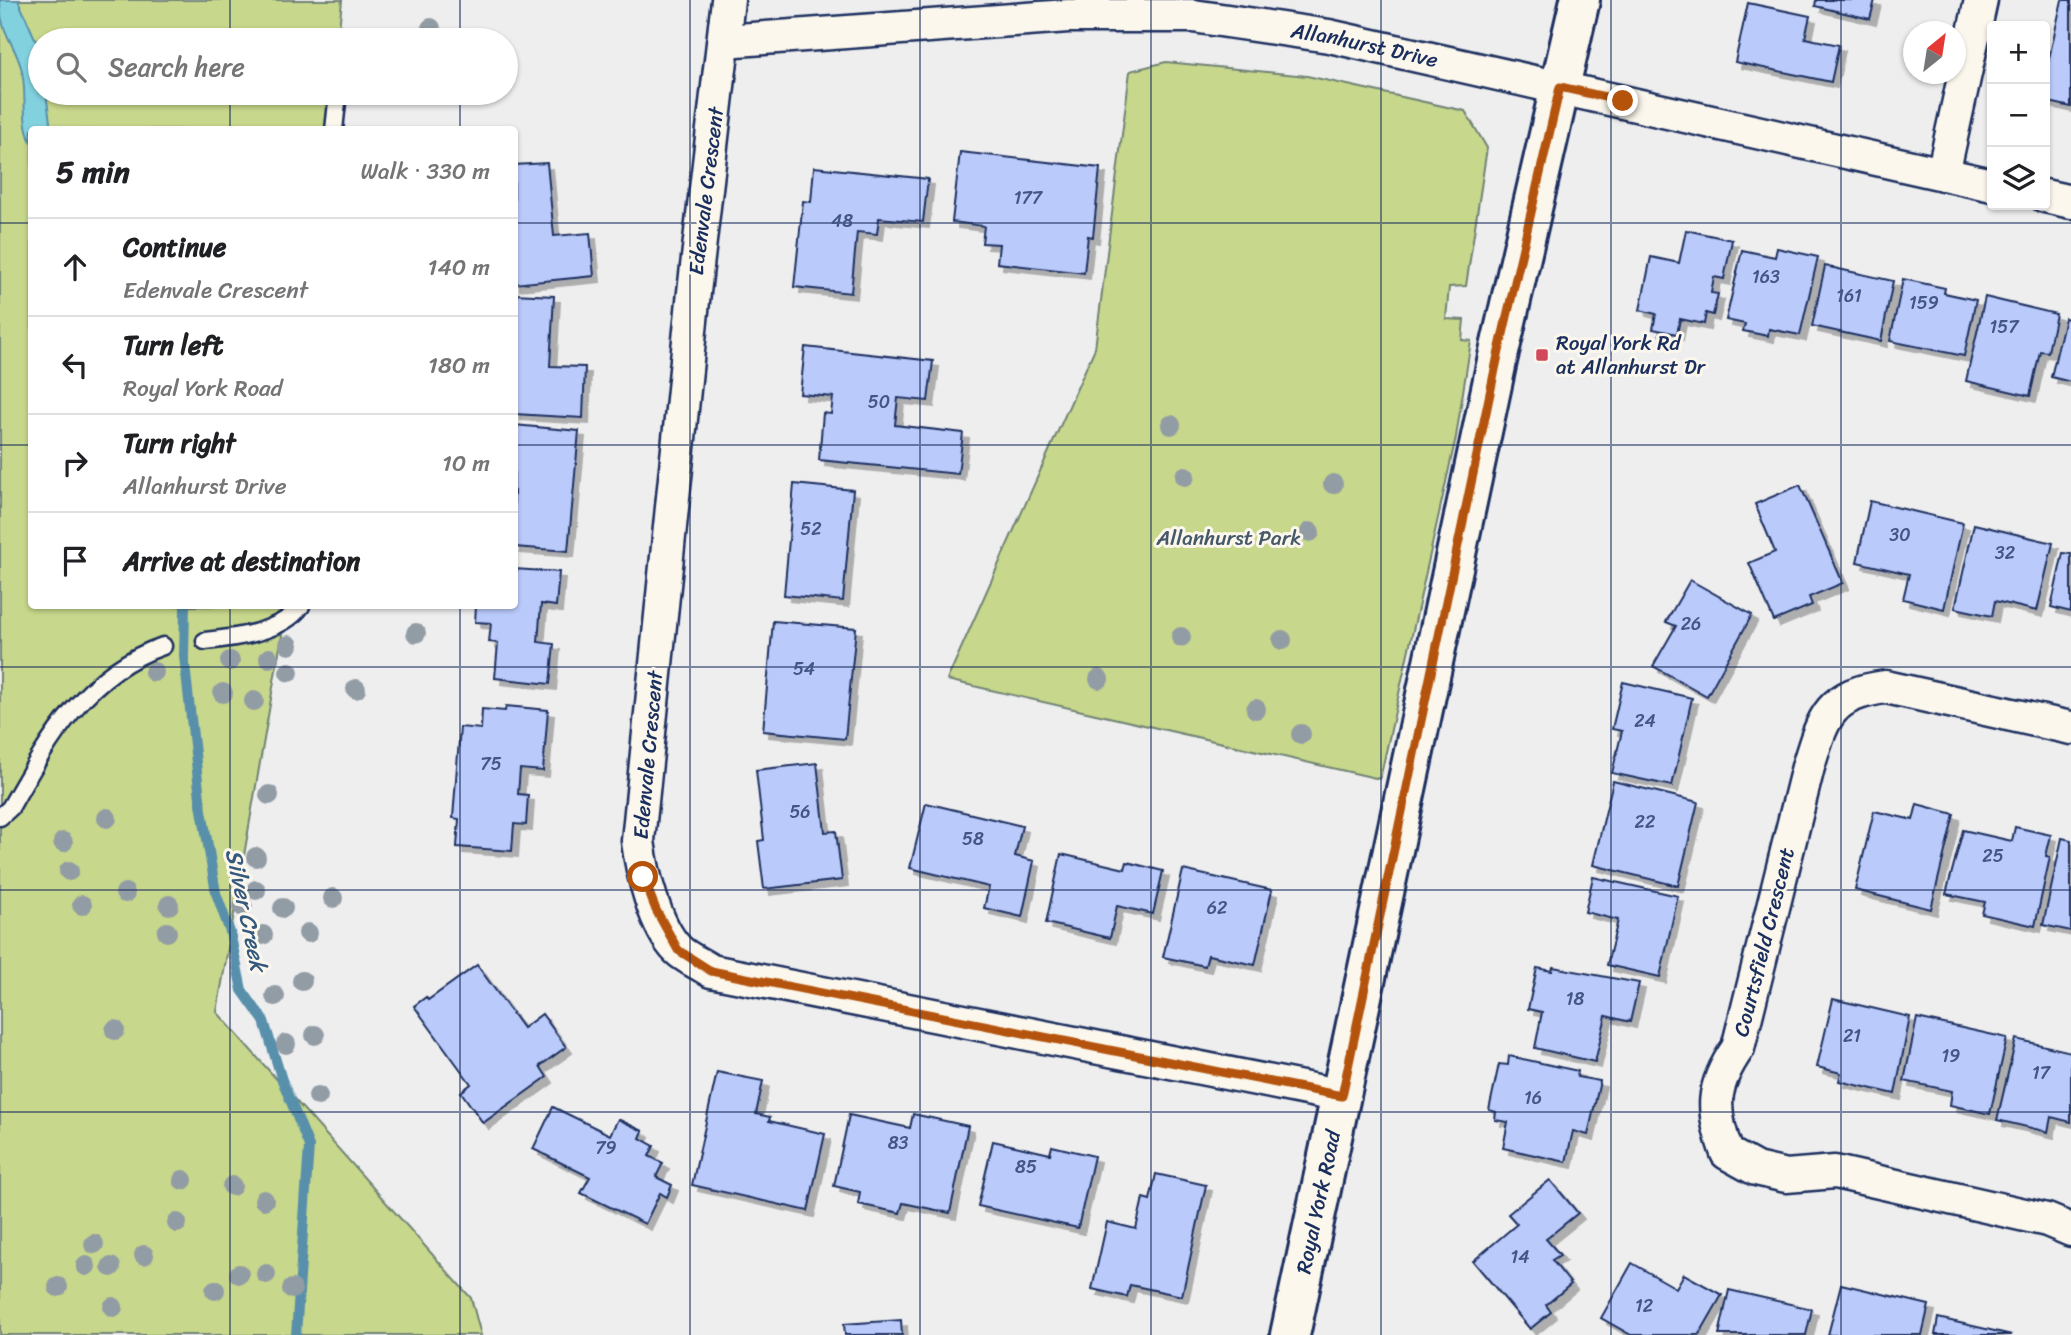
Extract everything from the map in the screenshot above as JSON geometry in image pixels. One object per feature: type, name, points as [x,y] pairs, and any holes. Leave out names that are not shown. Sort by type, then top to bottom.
[{"type":"main road","name":"Royal York Road","points":[[1290,1335],[1494,374],[1580,0]]},
{"type":"street","name":"Edenvale Crescent","points":[[728,0],[693,300],[638,841],[643,877],[656,910],[678,950],[711,971],[1342,1096]]},
{"type":"street","points":[[1943,174],[1981,0]]},
{"type":"street","name":"Allanhurst Drive","points":[[724,41],[1195,8],[1987,184]]},
{"type":"street","points":[[2050,197],[2071,202]]},
{"type":"street","name":"Courtsfield Crescent","points":[[2071,728],[1886,687],[1858,690],[1834,706],[1818,733],[1808,767],[1738,1048],[1725,1067],[1715,1092],[1716,1124],[1727,1153],[1756,1169],[1786,1176],[1835,1172],[2047,1220],[2071,1230]]},
{"type":"lane","points":[[334,126],[337,105]]},
{"type":"lane","points":[[205,641],[249,637],[298,609]]},
{"type":"lane","points":[[0,817],[10,808],[60,726],[83,696],[106,675],[140,653],[163,646]]},
{"type":"green space","points":[[0,0],[342,0],[339,28],[28,28],[28,105],[332,105],[330,126],[28,126],[28,609],[286,609],[217,1012],[471,1298],[481,1335],[0,1335]]},
{"type":"green space","name":"Allanhurst Park","points":[[1166,62],[1307,76],[1465,111],[1487,148],[1466,286],[1449,287],[1446,319],[1464,320],[1462,340],[1471,341],[1456,437],[1380,779],[947,680],[1095,348],[1130,71]]},
{"type":"water","points":[[0,0],[18,0],[30,28],[28,28],[28,105],[48,105],[51,126],[28,126],[28,133],[21,67],[4,28]]},
{"type":"building","points":[[1816,0],[1875,0],[1870,19],[1815,6]]},
{"type":"building","points":[[2062,0],[2071,0],[2071,107],[2050,102],[2050,54]]},
{"type":"building","points":[[1748,3],[1810,16],[1805,38],[1839,45],[1831,82],[1735,62]]},
{"type":"building","points":[[960,152],[1100,168],[1093,237],[1088,236],[1084,273],[997,263],[999,244],[982,243],[984,226],[952,222]]},
{"type":"building","points":[[547,163],[554,236],[590,233],[594,276],[518,284],[518,165]]},
{"type":"building","points":[[814,167],[928,179],[923,222],[879,218],[877,234],[857,232],[851,293],[794,287],[803,201],[811,202]]},
{"type":"building","points":[[1686,230],[1732,240],[1724,279],[1714,277],[1711,293],[1718,294],[1713,315],[1706,313],[1704,324],[1680,319],[1677,334],[1653,329],[1656,314],[1640,310],[1651,257],[1679,263]]},
{"type":"building","points":[[1777,248],[1818,257],[1800,335],[1769,329],[1768,336],[1743,331],[1745,324],[1726,320],[1742,250],[1775,257]]},
{"type":"building","points":[[1825,266],[1893,281],[1881,341],[1812,326]]},
{"type":"building","points":[[1903,279],[1945,288],[1944,293],[1976,300],[1964,356],[1890,341]]},
{"type":"building","points":[[518,294],[554,296],[550,366],[585,367],[583,418],[518,414]]},
{"type":"building","points":[[1985,297],[2056,314],[2048,352],[2040,351],[2030,396],[1966,381]]},
{"type":"building","points":[[2065,318],[2071,319],[2071,382],[2051,377]]},
{"type":"building","points":[[805,347],[933,361],[928,401],[898,398],[895,425],[963,433],[958,474],[819,460],[823,413],[831,414],[833,397],[800,394]]},
{"type":"building","points":[[518,425],[579,431],[568,551],[518,547]]},
{"type":"building","points":[[794,484],[853,490],[843,601],[784,595]]},
{"type":"building","points":[[1800,485],[1843,583],[1809,597],[1812,605],[1774,621],[1749,563],[1775,552],[1755,504]]},
{"type":"building","points":[[1870,501],[1963,523],[1944,609],[1903,599],[1909,574],[1857,562]]},
{"type":"building","points":[[1974,524],[2053,543],[2037,611],[1995,601],[1992,616],[1955,608]]},
{"type":"building","points":[[2063,553],[2071,554],[2071,612],[2051,607]]},
{"type":"building","points":[[518,569],[559,572],[556,606],[541,604],[538,642],[554,644],[550,684],[495,678],[498,643],[489,642],[491,623],[475,622],[476,609],[518,609]]},
{"type":"building","points":[[1690,580],[1752,615],[1707,696],[1653,666],[1676,626],[1666,622]]},
{"type":"building","points":[[773,621],[856,628],[845,739],[763,731]]},
{"type":"building","points":[[1623,682],[1692,698],[1672,786],[1612,773],[1622,731],[1612,729]]},
{"type":"building","points":[[506,706],[548,710],[543,771],[520,769],[518,794],[528,795],[526,825],[514,824],[512,851],[457,847],[459,819],[453,818],[460,727],[481,729],[482,709],[505,711]]},
{"type":"building","points":[[817,763],[825,832],[836,831],[842,880],[764,889],[758,841],[764,840],[756,770]]},
{"type":"building","points":[[1613,781],[1698,802],[1678,886],[1593,865]]},
{"type":"building","points":[[926,803],[1022,826],[1015,856],[1034,861],[1022,917],[984,908],[989,887],[910,868]]},
{"type":"building","points":[[1917,804],[1954,814],[1931,909],[1855,890],[1874,811],[1913,820]]},
{"type":"building","points":[[2015,827],[2051,835],[2046,856],[2050,857],[2035,926],[1982,914],[1985,902],[1946,894],[1963,830],[2012,841]]},
{"type":"building","points":[[2062,838],[2071,840],[2071,931],[2043,925]]},
{"type":"building","points":[[1061,854],[1125,869],[1127,862],[1163,871],[1153,914],[1117,906],[1110,938],[1046,923]]},
{"type":"building","points":[[1183,870],[1272,890],[1255,965],[1208,955],[1205,966],[1163,957]]},
{"type":"building","points":[[1593,877],[1678,896],[1660,977],[1607,965],[1618,920],[1585,912]]},
{"type":"building","points":[[477,965],[523,1028],[542,1014],[566,1047],[540,1066],[547,1077],[483,1123],[461,1092],[471,1084],[414,1006],[426,997],[428,1000]]},
{"type":"building","points":[[1553,967],[1639,983],[1630,1022],[1606,1016],[1595,1062],[1535,1048],[1542,1012],[1528,1009],[1537,968],[1552,971]]},
{"type":"building","points":[[1833,999],[1910,1017],[1895,1094],[1839,1081],[1841,1073],[1817,1067]]},
{"type":"building","points":[[1917,1018],[2007,1038],[1990,1114],[1950,1105],[1952,1091],[1904,1081]]},
{"type":"building","points":[[2016,1039],[2071,1052],[2071,1122],[2051,1117],[2048,1132],[1997,1120]]},
{"type":"building","points":[[1509,1056],[1578,1071],[1577,1077],[1600,1081],[1588,1135],[1573,1131],[1566,1162],[1503,1148],[1508,1122],[1495,1120],[1496,1112],[1489,1110],[1499,1064],[1508,1065]]},
{"type":"building","points":[[717,1072],[763,1081],[756,1114],[770,1117],[769,1121],[825,1134],[808,1211],[692,1185]]},
{"type":"building","points":[[553,1107],[610,1135],[618,1119],[643,1131],[640,1138],[654,1146],[649,1156],[663,1163],[656,1177],[672,1185],[667,1197],[660,1193],[645,1224],[581,1193],[590,1177],[533,1149]]},
{"type":"building","points":[[913,1114],[968,1126],[950,1213],[903,1203],[900,1213],[858,1204],[860,1192],[834,1186],[849,1115],[910,1128]]},
{"type":"building","points":[[993,1141],[1050,1154],[1052,1146],[1094,1156],[1078,1228],[978,1206]]},
{"type":"building","points":[[1156,1174],[1206,1185],[1182,1296],[1130,1285],[1127,1297],[1092,1289],[1107,1222],[1136,1229],[1143,1198],[1150,1200]]},
{"type":"building","points":[[1550,1180],[1578,1213],[1546,1239],[1560,1255],[1552,1260],[1571,1284],[1546,1305],[1551,1312],[1530,1329],[1473,1261],[1517,1224],[1508,1214]]},
{"type":"building","points":[[1632,1263],[1676,1288],[1684,1274],[1722,1295],[1699,1335],[1631,1335],[1601,1318]]},
{"type":"building","points":[[1841,1284],[1929,1305],[1922,1335],[1828,1335]]},
{"type":"building","points":[[1729,1290],[1812,1309],[1806,1335],[1719,1335]]},
{"type":"building","points":[[1938,1318],[2012,1335],[1935,1335]]},
{"type":"building","points":[[901,1320],[902,1335],[845,1335],[844,1324]]},
{"type":"waterway","name":"Silver Creek","points":[[185,609],[184,656],[200,798],[216,893],[230,932],[242,990],[264,1021],[282,1080],[309,1146],[296,1335]]},
{"type":"place","name":"Royal York Rd at Allanhurst Dr","points":[[1542,355]]},
{"type":"route","points":[[643,877],[656,910],[678,950],[711,971],[1342,1096],[1497,360],[1560,87],[1623,101]]}]
